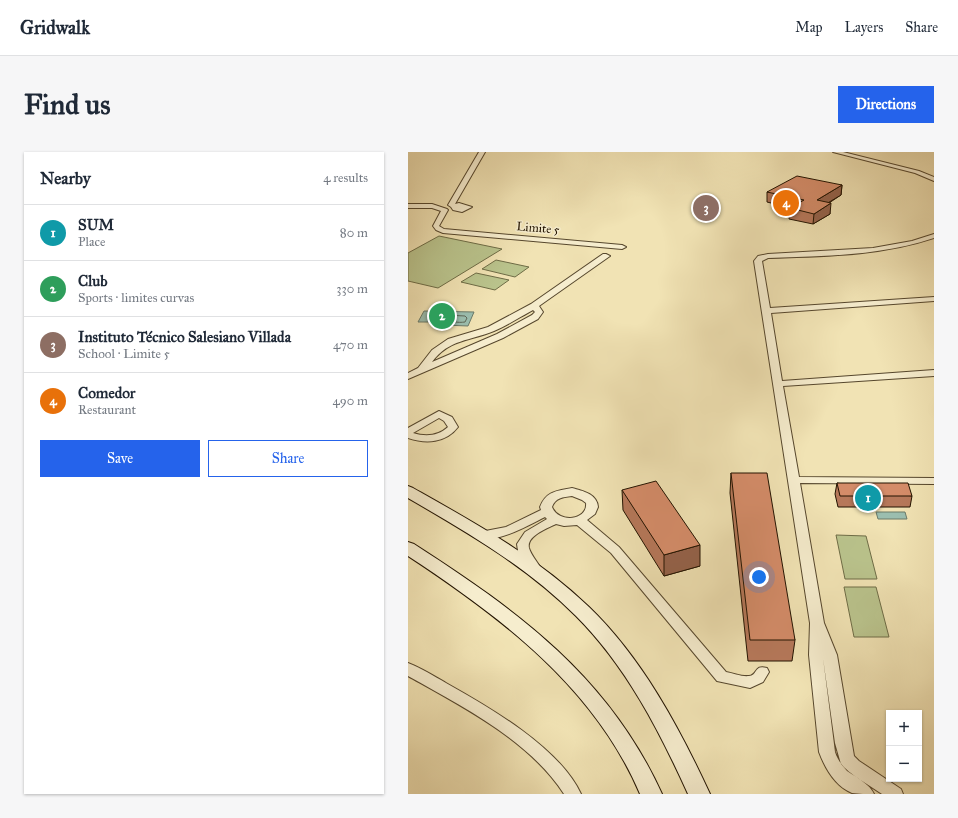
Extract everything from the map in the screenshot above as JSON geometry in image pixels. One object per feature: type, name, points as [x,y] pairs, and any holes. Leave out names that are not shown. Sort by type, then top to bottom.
[{"type":"main road","points":[[408,492],[484,535],[537,572],[582,612],[606,637],[643,689],[682,758],[699,794]]},
{"type":"main road","points":[[408,548],[474,592],[529,634],[572,674],[610,722],[630,753],[651,794]]},
{"type":"street","points":[[456,206],[452,204],[482,152]]},
{"type":"street","points":[[840,152],[917,172],[934,179]]},
{"type":"street","name":"Limite 5","points":[[408,206],[428,206],[440,207],[444,209],[444,212],[436,224],[438,229],[451,232],[622,247]]},
{"type":"street","points":[[894,794],[854,766],[847,758],[838,712],[830,655],[818,623],[758,261],[764,256],[890,248],[934,236]]},
{"type":"street","points":[[422,370],[436,352],[451,341],[491,329],[534,306],[606,256]]},
{"type":"street","points":[[767,311],[934,299]]},
{"type":"street","points":[[408,376],[500,336],[535,317],[539,312],[534,306]]},
{"type":"street","points":[[778,384],[934,373]]},
{"type":"street","points":[[408,432],[439,414],[448,419],[452,427],[443,435],[428,439],[408,435]]},
{"type":"street","points":[[794,480],[934,481]]},
{"type":"street","points":[[564,493],[579,493],[590,499],[592,503],[590,513],[579,520],[562,522],[550,516],[545,507],[551,498],[564,493]]},
{"type":"street","points":[[484,535],[509,530],[550,516]]},
{"type":"street","points":[[537,572],[522,546],[523,541],[550,516]]},
{"type":"street","points":[[579,520],[615,550],[722,677],[750,682],[758,678],[762,672]]},
{"type":"street","points":[[818,623],[816,655],[824,734],[830,764],[844,778],[866,794]]},
{"type":"street","points":[[408,669],[461,699],[516,734],[539,753],[558,773],[574,794]]},
{"type":"street","points":[[824,734],[842,734]]},
{"type":"green space","points":[[439,236],[502,249],[438,288],[408,281],[408,253]]},
{"type":"green space","points":[[496,260],[529,267],[515,277],[482,269]]},
{"type":"green space","points":[[476,273],[509,280],[495,290],[461,282]]},
{"type":"green space","points":[[836,535],[866,536],[877,579],[845,579]]},
{"type":"green space","points":[[844,587],[876,587],[889,637],[854,637]]},
{"type":"water","points":[[424,311],[474,312],[468,326],[443,325],[444,322],[418,322]]},
{"type":"water","points":[[876,512],[905,512],[907,519],[878,519]]},
{"type":"building","points":[[797,176],[842,185],[817,200],[831,203],[814,214],[790,208],[804,200],[767,192]]},
{"type":"building","points":[[731,473],[767,473],[795,640],[750,640]]},
{"type":"building","points":[[656,481],[700,545],[664,555],[622,490]]},
{"type":"building","points":[[837,483],[908,483],[912,496],[840,496]]},
{"type":"place","name":"Comedor","points":[[786,203]]},
{"type":"place","name":"Instituto Técnico Salesiano Villada","points":[[706,208]]},
{"type":"place","name":"Club","points":[[442,316]]},
{"type":"place","name":"SUM","points":[[868,498]]}]
